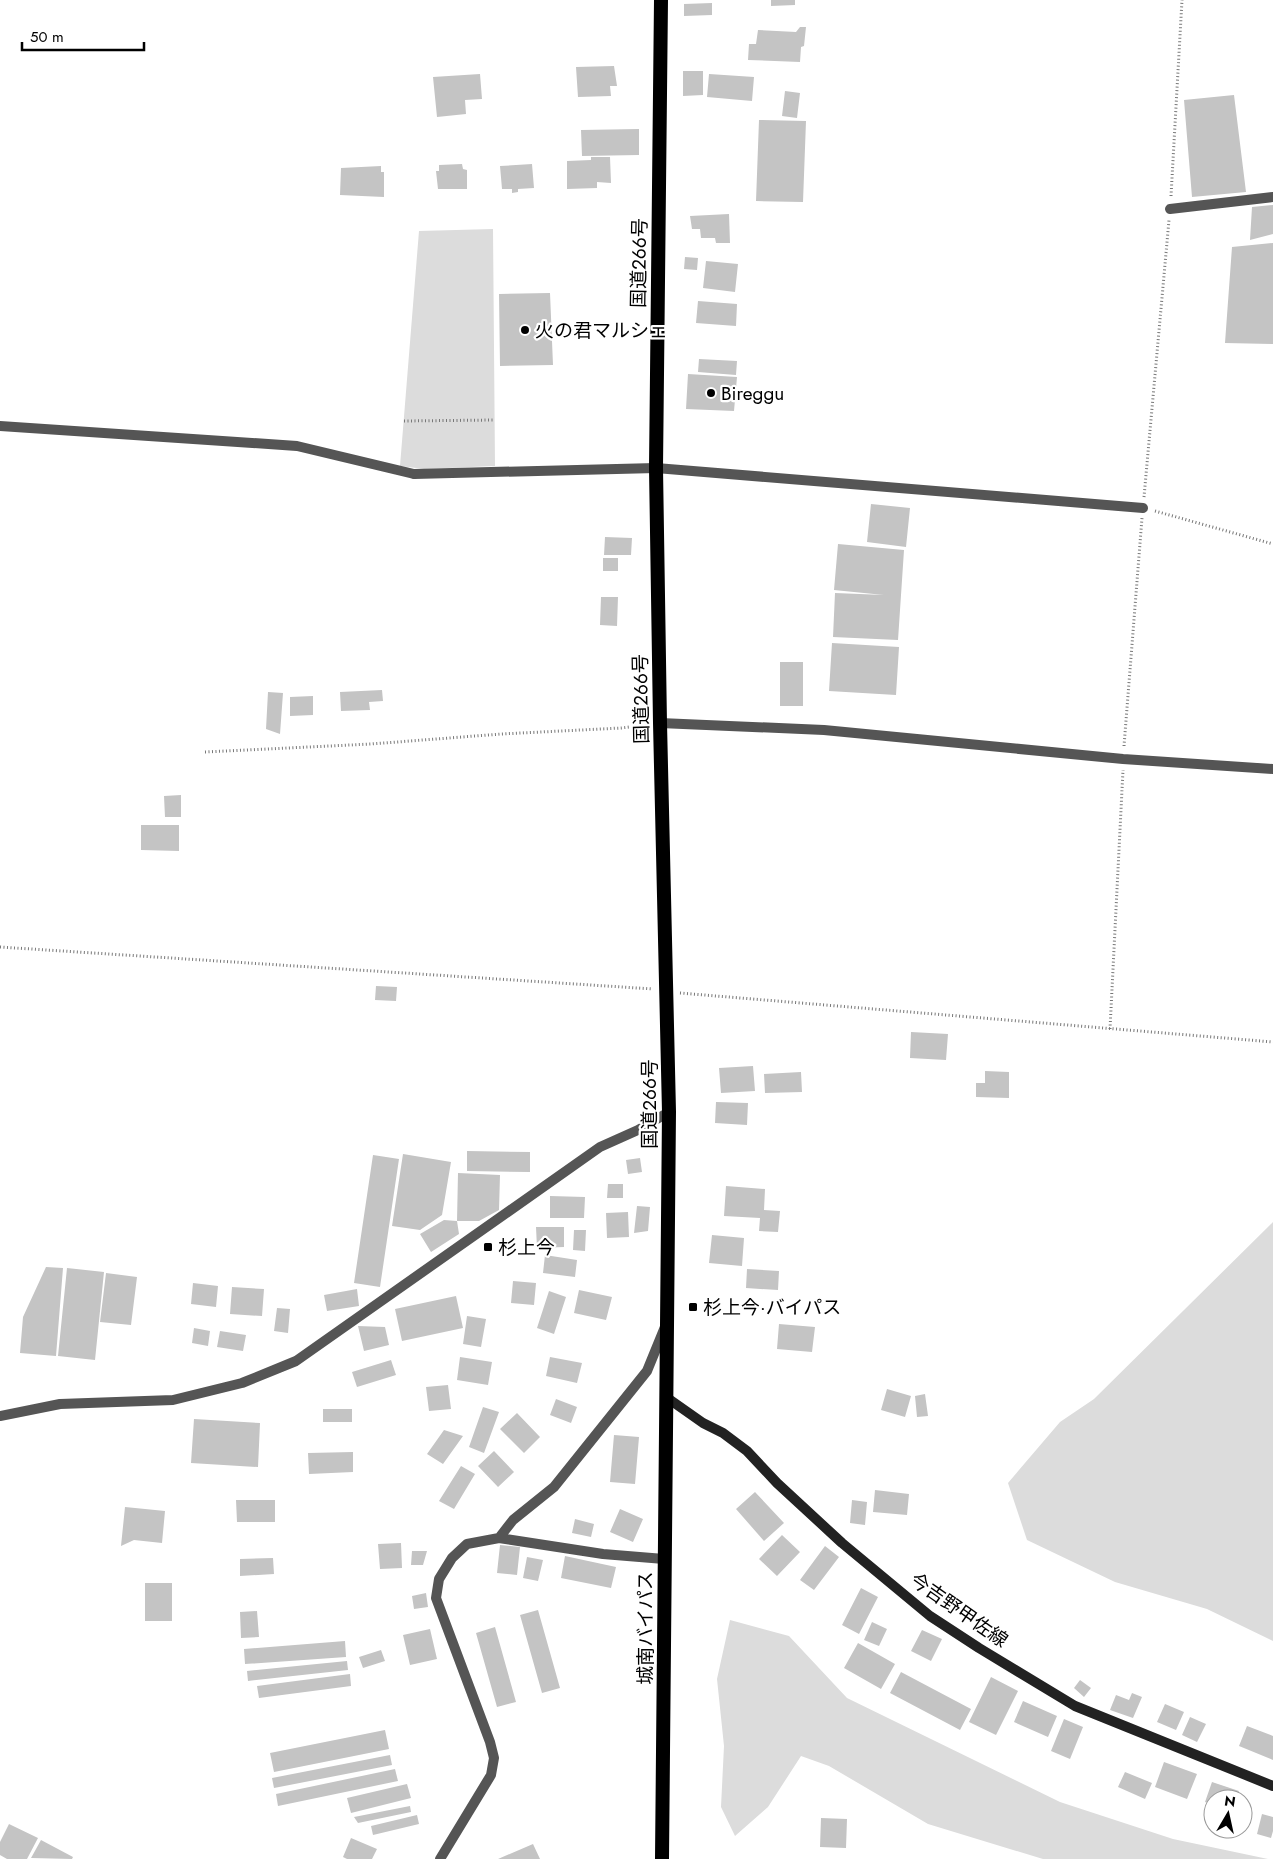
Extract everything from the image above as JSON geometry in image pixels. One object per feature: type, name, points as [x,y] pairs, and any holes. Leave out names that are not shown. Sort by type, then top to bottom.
[{"type":"highway","name":"国道266号","points":[[661,0],[656,468],[669,1112],[666,1397]]},
{"type":"highway","name":"城南バイパス","points":[[662,1859],[666,1397]]},
{"type":"main road","name":"今吉野甲佐線","points":[[666,1397],[703,1423],[723,1433],[747,1451],[777,1483],[842,1543],[930,1616],[978,1648],[1075,1706],[1273,1786]]},
{"type":"street","points":[[1170,208],[1273,197]]},
{"type":"street","points":[[0,426],[297,446],[414,474],[656,468],[1142,508]]},
{"type":"street","points":[[660,723],[824,730],[1123,759],[1273,769]]},
{"type":"street","points":[[0,1416],[60,1404],[108,1404],[173,1400],[242,1383],[296,1361],[600,1147],[638,1130],[669,1112]]},
{"type":"street","points":[[500,1538],[513,1520],[554,1487],[647,1371],[667,1321]]},
{"type":"street","points":[[440,1859],[491,1775],[494,1758],[490,1742],[436,1598],[439,1579],[452,1558],[467,1544],[500,1538],[603,1554],[664,1559]]},
{"type":"path","points":[[1110,1029],[1123,759],[1142,508],[1170,208],[1182,0]]},
{"type":"path","points":[[404,421],[495,420]]},
{"type":"path","points":[[1142,508],[1273,544]]},
{"type":"path","points":[[205,752],[371,744],[501,734],[621,728],[660,723]]},
{"type":"path","points":[[0,947],[667,991],[1273,1042]]},
{"type":"shaded area","points":[[493,229],[495,466],[424,469],[400,466],[419,231]]},
{"type":"shaded area","points":[[1273,1222],[1273,1641],[1207,1609],[1115,1582],[1027,1540],[1008,1483],[1060,1422],[1094,1399]]},
{"type":"shaded area","points":[[730,1620],[789,1636],[847,1698],[1060,1802],[1173,1839],[1268,1859],[1043,1859],[928,1824],[829,1766],[801,1756],[768,1807],[735,1836],[721,1807],[724,1746],[717,1679]]},
{"type":"building","points":[[771,0],[795,0],[795,5],[771,6]]},
{"type":"building","points":[[712,3],[712,15],[684,16],[684,4]]},
{"type":"building","points":[[800,27],[806,27],[804,46],[801,47],[800,62],[748,60],[749,44],[756,44],[758,30],[796,32]]},
{"type":"building","points":[[614,66],[617,86],[610,86],[611,96],[578,97],[576,67]]},
{"type":"building","points":[[683,71],[703,71],[703,95],[683,96]]},
{"type":"building","points":[[480,74],[482,99],[465,100],[466,114],[437,117],[433,77]]},
{"type":"building","points":[[709,74],[754,77],[752,101],[707,97]]},
{"type":"building","points":[[785,91],[800,93],[797,118],[782,116]]},
{"type":"building","points":[[1234,95],[1246,192],[1192,197],[1184,100]]},
{"type":"building","points":[[759,120],[806,121],[803,202],[756,201]]},
{"type":"building","points":[[639,129],[639,155],[582,156],[581,130]]},
{"type":"building","points":[[591,157],[610,157],[611,183],[597,182],[597,188],[567,189],[567,161],[591,160]]},
{"type":"building","points":[[462,164],[463,169],[467,170],[467,189],[438,189],[436,171],[439,171],[439,165]]},
{"type":"building","points":[[532,164],[534,188],[518,189],[518,192],[512,193],[512,189],[502,189],[500,166]]},
{"type":"building","points":[[381,166],[381,172],[384,172],[384,197],[340,195],[341,168]]},
{"type":"building","points":[[1273,205],[1273,234],[1250,240],[1252,207]]},
{"type":"building","points":[[729,214],[730,243],[716,243],[715,238],[701,238],[700,229],[692,229],[690,216]]},
{"type":"building","points":[[1273,243],[1273,344],[1225,343],[1232,247]]},
{"type":"building","points":[[685,257],[698,258],[697,270],[684,269]]},
{"type":"building","points":[[706,261],[738,264],[735,292],[703,288]]},
{"type":"building","name":"火の君マルシェ","points":[[550,293],[553,365],[500,366],[499,294]]},
{"type":"building","points":[[698,301],[737,304],[736,326],[696,323]]},
{"type":"building","points":[[699,359],[737,361],[736,375],[698,372]]},
{"type":"building","name":"Bireggu","points":[[688,374],[737,377],[734,411],[686,409]]},
{"type":"building","points":[[871,504],[910,508],[906,547],[867,542]]},
{"type":"building","points":[[605,537],[632,538],[631,555],[604,555]]},
{"type":"building","points":[[838,544],[904,550],[898,640],[833,637],[835,593],[884,595],[834,590]]},
{"type":"building","points":[[603,558],[618,558],[618,571],[603,571]]},
{"type":"building","points":[[601,597],[618,597],[617,626],[600,625]]},
{"type":"building","points":[[832,643],[899,647],[896,695],[829,691]]},
{"type":"building","points":[[780,662],[803,662],[803,706],[780,706]]},
{"type":"building","points":[[382,690],[383,701],[369,702],[370,710],[341,711],[340,692]]},
{"type":"building","points":[[268,692],[283,693],[280,734],[266,729]]},
{"type":"building","points":[[313,696],[313,715],[290,716],[290,697]]},
{"type":"building","points":[[181,795],[181,817],[165,817],[164,796]]},
{"type":"building","points":[[141,825],[179,825],[179,851],[141,850]]},
{"type":"building","points":[[376,986],[397,987],[396,1001],[375,1000]]},
{"type":"building","points":[[911,1032],[948,1034],[946,1060],[910,1058]]},
{"type":"building","points":[[753,1066],[755,1091],[721,1093],[719,1068]]},
{"type":"building","points":[[985,1071],[1009,1072],[1009,1098],[976,1097],[976,1083],[985,1083]]},
{"type":"building","points":[[801,1072],[802,1092],[765,1093],[764,1074]]},
{"type":"building","points":[[716,1102],[748,1103],[747,1125],[715,1123]]},
{"type":"building","points":[[467,1151],[530,1152],[530,1172],[467,1171]]},
{"type":"building","points":[[403,1154],[451,1162],[442,1215],[420,1230],[392,1226]]},
{"type":"building","points":[[373,1155],[399,1159],[380,1287],[354,1283]]},
{"type":"building","points":[[640,1158],[642,1172],[628,1174],[626,1160]]},
{"type":"building","points":[[458,1173],[500,1175],[499,1210],[479,1221],[457,1221]]},
{"type":"building","points":[[608,1184],[623,1184],[623,1198],[607,1198]]},
{"type":"building","points":[[726,1186],[765,1189],[764,1210],[780,1211],[778,1232],[759,1231],[760,1218],[724,1216]]},
{"type":"building","points":[[550,1196],[585,1197],[584,1218],[550,1218]]},
{"type":"building","points":[[637,1206],[650,1207],[648,1231],[634,1233]]},
{"type":"building","points":[[628,1212],[629,1237],[607,1238],[606,1213]]},
{"type":"building","points":[[444,1220],[457,1221],[459,1234],[431,1252],[420,1234]]},
{"type":"building","points":[[536,1227],[564,1227],[564,1247],[537,1248]]},
{"type":"building","points":[[574,1230],[586,1230],[585,1251],[573,1250]]},
{"type":"building","points":[[712,1235],[744,1238],[742,1266],[709,1263]]},
{"type":"building","points":[[545,1255],[577,1260],[575,1277],[543,1273]]},
{"type":"building","points":[[46,1267],[63,1268],[56,1356],[20,1353],[23,1317]]},
{"type":"building","points":[[67,1268],[104,1272],[95,1360],[58,1356]]},
{"type":"building","points":[[747,1269],[779,1271],[778,1290],[746,1288]]},
{"type":"building","points":[[106,1273],[137,1277],[131,1325],[100,1322]]},
{"type":"building","points":[[513,1281],[536,1283],[534,1305],[511,1303]]},
{"type":"building","points":[[193,1283],[218,1286],[216,1307],[191,1304]]},
{"type":"building","points":[[232,1287],[264,1289],[262,1316],[230,1314]]},
{"type":"building","points":[[357,1289],[359,1306],[327,1311],[324,1295]]},
{"type":"building","points":[[579,1290],[612,1297],[606,1320],[574,1313]]},
{"type":"building","points":[[549,1291],[566,1297],[554,1334],[537,1328]]},
{"type":"building","points":[[456,1296],[463,1328],[402,1341],[395,1309]]},
{"type":"building","points":[[277,1308],[290,1309],[288,1333],[274,1331]]},
{"type":"building","points":[[467,1316],[486,1319],[481,1347],[463,1344]]},
{"type":"building","points":[[779,1324],[815,1327],[812,1352],[777,1349]]},
{"type":"building","points":[[358,1326],[385,1327],[389,1345],[364,1351]]},
{"type":"building","points":[[194,1328],[210,1331],[208,1346],[192,1343]]},
{"type":"building","points":[[220,1331],[246,1335],[243,1351],[217,1347]]},
{"type":"building","points":[[460,1357],[492,1362],[488,1385],[457,1380]]},
{"type":"building","points":[[550,1357],[582,1363],[577,1383],[546,1376]]},
{"type":"building","points":[[391,1360],[396,1375],[357,1387],[352,1372]]},
{"type":"building","points":[[448,1385],[451,1409],[429,1411],[426,1387]]},
{"type":"building","points":[[887,1389],[911,1396],[905,1417],[881,1410]]},
{"type":"building","points":[[925,1394],[928,1416],[917,1417],[915,1396]]},
{"type":"building","points":[[556,1399],[577,1407],[571,1423],[550,1415]]},
{"type":"building","points":[[483,1407],[499,1412],[484,1453],[469,1447]]},
{"type":"building","points":[[323,1409],[352,1409],[352,1422],[323,1422]]},
{"type":"building","points":[[517,1413],[540,1437],[524,1453],[500,1429]]},
{"type":"building","points":[[194,1419],[260,1423],[258,1467],[191,1463]]},
{"type":"building","points":[[444,1430],[463,1436],[443,1464],[427,1454]]},
{"type":"building","points":[[614,1435],[639,1437],[635,1484],[610,1482]]},
{"type":"building","points":[[494,1451],[514,1472],[498,1487],[478,1466]]},
{"type":"building","points":[[353,1452],[353,1472],[309,1474],[308,1453]]},
{"type":"building","points":[[461,1466],[475,1474],[454,1509],[439,1501]]},
{"type":"building","points":[[875,1490],[909,1494],[907,1515],[873,1512]]},
{"type":"building","points":[[755,1492],[784,1523],[764,1541],[736,1509]]},
{"type":"building","points":[[236,1500],[275,1500],[275,1522],[237,1522]]},
{"type":"building","points":[[852,1500],[867,1502],[865,1525],[850,1523]]},
{"type":"building","points":[[125,1507],[165,1511],[162,1543],[134,1540],[121,1546]]},
{"type":"building","points":[[620,1509],[643,1519],[633,1542],[610,1532]]},
{"type":"building","points":[[575,1519],[594,1524],[591,1537],[572,1533]]},
{"type":"building","points":[[782,1535],[800,1552],[777,1576],[759,1559]]},
{"type":"building","points":[[401,1543],[402,1568],[380,1569],[378,1544]]},
{"type":"building","points":[[500,1545],[520,1547],[517,1575],[497,1573]]},
{"type":"building","points":[[825,1546],[839,1557],[814,1590],[800,1580]]},
{"type":"building","points":[[412,1551],[427,1551],[423,1565],[411,1565]]},
{"type":"building","points":[[565,1556],[616,1567],[611,1588],[561,1578]]},
{"type":"building","points":[[527,1557],[543,1560],[538,1581],[523,1578]]},
{"type":"building","points":[[273,1558],[274,1574],[240,1576],[240,1559]]},
{"type":"building","points":[[145,1583],[172,1583],[172,1621],[145,1621]]},
{"type":"building","points":[[861,1588],[878,1597],[859,1634],[842,1625]]},
{"type":"building","points":[[426,1593],[428,1607],[414,1609],[412,1596]]},
{"type":"building","points":[[538,1610],[560,1688],[542,1693],[520,1615]]},
{"type":"building","points":[[257,1611],[259,1637],[241,1638],[240,1612]]},
{"type":"building","points":[[872,1622],[887,1629],[879,1646],[864,1640]]},
{"type":"building","points":[[495,1627],[516,1702],[497,1707],[476,1633]]},
{"type":"building","points":[[430,1629],[437,1659],[410,1665],[403,1635]]},
{"type":"building","points":[[922,1630],[942,1639],[931,1661],[911,1651]]},
{"type":"building","points":[[345,1641],[346,1657],[245,1664],[244,1649]]},
{"type":"building","points":[[858,1643],[895,1664],[881,1689],[844,1668]]},
{"type":"building","points":[[381,1650],[385,1661],[363,1668],[359,1657]]},
{"type":"building","points":[[347,1661],[348,1670],[248,1681],[247,1671]]},
{"type":"building","points":[[901,1672],[971,1709],[960,1730],[890,1693]]},
{"type":"building","points":[[350,1674],[351,1686],[259,1698],[257,1686]]},
{"type":"building","points":[[991,1677],[1018,1691],[996,1735],[969,1722]]},
{"type":"building","points":[[1080,1680],[1091,1688],[1084,1697],[1074,1688]]},
{"type":"building","points":[[1132,1693],[1142,1697],[1133,1718],[1110,1710],[1116,1695],[1129,1700]]},
{"type":"building","points":[[1023,1701],[1057,1716],[1048,1737],[1014,1722]]},
{"type":"building","points":[[1165,1704],[1184,1712],[1176,1730],[1157,1722]]},
{"type":"building","points":[[1190,1717],[1206,1724],[1197,1742],[1182,1735]]},
{"type":"building","points":[[1064,1719],[1083,1727],[1070,1759],[1051,1751]]},
{"type":"building","points":[[1247,1726],[1273,1736],[1273,1760],[1239,1746]]},
{"type":"building","points":[[385,1730],[389,1749],[274,1772],[270,1753]]},
{"type":"building","points":[[390,1755],[392,1765],[274,1788],[272,1778]]},
{"type":"building","points":[[1164,1762],[1197,1774],[1187,1799],[1155,1787]]},
{"type":"building","points":[[395,1769],[398,1781],[278,1806],[276,1794]]},
{"type":"building","points":[[1125,1772],[1152,1783],[1145,1799],[1118,1787]]},
{"type":"building","points":[[1212,1782],[1233,1789],[1210,1789]]},
{"type":"building","points":[[407,1784],[411,1798],[351,1813],[347,1798]]},
{"type":"building","points":[[410,1806],[411,1812],[358,1823],[354,1817]]},
{"type":"building","points":[[1262,1814],[1273,1817],[1271,1838],[1257,1834]]},
{"type":"building","points":[[417,1815],[419,1824],[373,1835],[371,1826]]},
{"type":"building","points":[[821,1818],[847,1819],[846,1848],[820,1847]]},
{"type":"building","points":[[9,1824],[38,1838],[27,1859],[7,1859],[0,1855],[0,1842]]},
{"type":"building","points":[[351,1838],[377,1849],[372,1859],[347,1859],[343,1857]]},
{"type":"building","points":[[41,1840],[73,1857],[72,1859],[31,1858]]},
{"type":"building","points":[[533,1844],[540,1859],[498,1859]]},
{"type":"place","name":"火の君マルシェ","points":[[525,330]]},
{"type":"place","name":"Bireggu","points":[[711,393]]},
{"type":"place","name":"杉上今","points":[[488,1247]]},
{"type":"place","name":"杉上今·バイパス","points":[[693,1307]]}]
